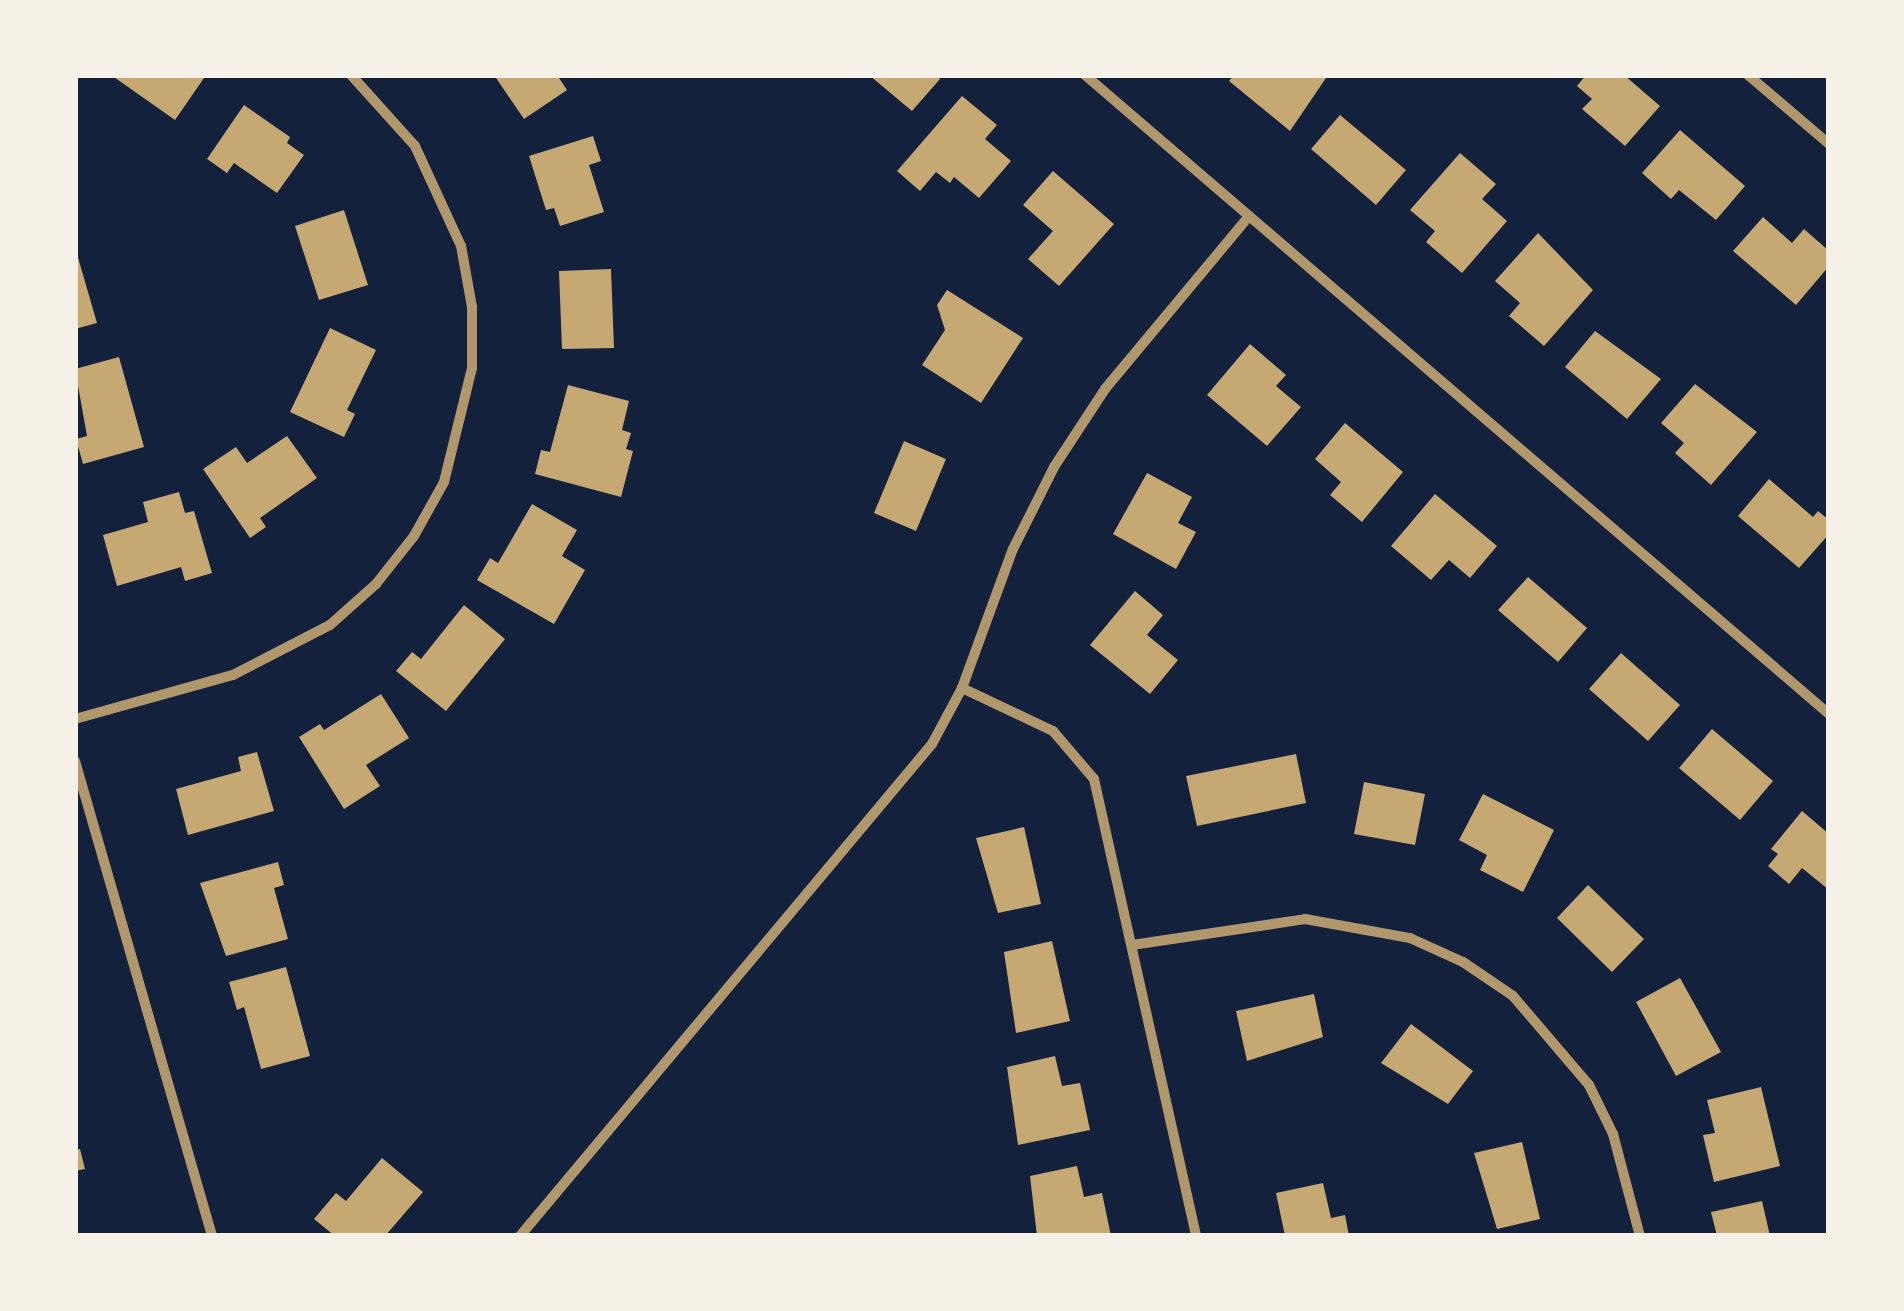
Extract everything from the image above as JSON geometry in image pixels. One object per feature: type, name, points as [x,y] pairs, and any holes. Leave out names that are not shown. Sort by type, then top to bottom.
[{"type":"street","points":[[75,719],[234,675],[330,625],[376,584],[414,536],[444,482],[472,368],[472,307],[460,246],[415,146],[351,75]]},
{"type":"street","points":[[1085,75],[1829,714]]},
{"type":"street","points":[[1748,75],[1829,144]]},
{"type":"street","points":[[520,1236],[891,800],[962,688],[1013,550],[1054,466],[1106,389],[1249,216]]},
{"type":"street","points":[[962,688],[1053,731],[1076,752],[1094,779],[1196,1236]]},
{"type":"street","points":[[75,761],[212,1236]]},
{"type":"street","points":[[1132,945],[1305,919],[1410,938],[1464,962],[1527,1010],[1590,1086],[1613,1134],[1640,1236]]},
{"type":"building","points":[[111,75],[200,75],[204,78],[175,120]]},
{"type":"building","points":[[494,75],[557,75],[567,90],[524,119]]},
{"type":"building","points":[[869,75],[935,75],[940,79],[912,111]]},
{"type":"building","points":[[1234,75],[1328,75],[1290,131],[1229,81]]},
{"type":"building","points":[[1586,75],[1624,75],[1660,106],[1625,146],[1582,109],[1592,99],[1577,86]]},
{"type":"building","points":[[962,96],[997,125],[985,139],[1011,161],[979,198],[954,177],[950,183],[936,172],[920,191],[897,171]]},
{"type":"building","points":[[244,105],[290,137],[287,143],[304,155],[277,193],[234,163],[227,173],[207,159]]},
{"type":"building","points":[[1340,115],[1406,170],[1376,205],[1311,149]]},
{"type":"building","points":[[1680,130],[1745,186],[1716,220],[1679,190],[1671,199],[1642,173]]},
{"type":"building","points":[[593,136],[601,161],[589,165],[604,212],[560,226],[554,208],[546,210],[529,156]]},
{"type":"building","points":[[1460,153],[1496,184],[1482,199],[1507,221],[1462,273],[1426,242],[1435,231],[1410,210]]},
{"type":"building","points":[[1053,171],[1114,224],[1059,286],[1028,259],[1053,231],[1023,205]]},
{"type":"building","points":[[344,210],[368,285],[319,300],[295,226]]},
{"type":"building","points":[[1763,217],[1792,243],[1804,229],[1829,251],[1829,266],[1796,305],[1733,251]]},
{"type":"building","points":[[1538,233],[1593,290],[1544,346],[1509,316],[1520,303],[1495,281]]},
{"type":"building","points":[[75,247],[97,323],[75,329]]},
{"type":"building","points":[[611,269],[614,348],[562,349],[559,271]]},
{"type":"building","points":[[947,290],[1023,338],[981,403],[922,365],[945,330],[937,305]]},
{"type":"building","points":[[330,328],[376,350],[347,410],[355,414],[344,437],[290,412]]},
{"type":"building","points":[[1595,331],[1661,379],[1627,419],[1565,367]]},
{"type":"building","points":[[1250,344],[1286,375],[1276,386],[1301,407],[1267,446],[1207,395]]},
{"type":"building","points":[[119,357],[144,447],[83,464],[76,439],[87,436],[75,369]]},
{"type":"building","points":[[1695,384],[1757,432],[1711,485],[1675,453],[1684,443],[1661,423]]},
{"type":"building","points":[[568,385],[629,401],[622,430],[631,433],[626,449],[633,451],[621,497],[535,474],[541,450],[550,452]]},
{"type":"building","points":[[1345,423],[1403,472],[1362,522],[1330,495],[1341,482],[1315,459]]},
{"type":"building","points":[[287,436],[317,478],[260,518],[266,527],[250,538],[203,469],[236,447],[247,463]]},
{"type":"building","points":[[904,441],[946,459],[916,531],[874,513]]},
{"type":"building","points":[[1147,473],[1192,497],[1178,523],[1196,532],[1176,569],[1113,534]]},
{"type":"building","points":[[1769,479],[1813,517],[1818,511],[1829,520],[1829,534],[1799,568],[1738,516]]},
{"type":"building","points":[[179,492],[185,513],[194,511],[212,573],[185,581],[181,567],[117,586],[103,535],[148,522],[143,502]]},
{"type":"building","points":[[1435,494],[1497,546],[1470,578],[1449,560],[1431,580],[1391,546]]},
{"type":"building","points":[[532,504],[577,530],[562,556],[585,570],[554,624],[477,580],[490,558],[498,563]]},
{"type":"building","points":[[1528,577],[1587,628],[1558,662],[1498,610]]},
{"type":"building","points":[[1135,591],[1163,615],[1147,635],[1178,660],[1150,694],[1090,645]]},
{"type":"building","points":[[464,605],[505,639],[446,711],[396,671],[412,652],[421,659]]},
{"type":"building","points":[[1621,653],[1680,705],[1648,741],[1589,689]]},
{"type":"building","points":[[381,694],[409,738],[366,765],[380,786],[344,809],[299,737],[320,724],[324,730]]},
{"type":"building","points":[[1712,729],[1773,781],[1740,820],[1679,768]]},
{"type":"building","points":[[257,752],[274,811],[188,835],[176,789],[241,771],[238,757]]},
{"type":"building","points":[[1296,754],[1306,803],[1197,826],[1186,776]]},
{"type":"building","points":[[1364,782],[1425,794],[1415,845],[1354,834]]},
{"type":"building","points":[[1483,794],[1554,830],[1523,892],[1480,870],[1487,855],[1459,840]]},
{"type":"building","points":[[1802,811],[1829,834],[1829,890],[1802,868],[1789,884],[1768,866],[1778,854],[1771,849]]},
{"type":"building","points":[[1024,827],[1041,904],[998,913],[976,838]]},
{"type":"building","points":[[278,862],[284,885],[274,888],[288,939],[226,956],[200,883]]},
{"type":"building","points":[[1588,885],[1644,939],[1612,972],[1557,918]]},
{"type":"building","points":[[1052,941],[1070,1021],[1016,1033],[1004,952]]},
{"type":"building","points":[[286,967],[310,1056],[261,1069],[244,1007],[237,1010],[229,982]]},
{"type":"building","points":[[1680,978],[1721,1052],[1676,1076],[1636,1002]]},
{"type":"building","points":[[1314,994],[1323,1037],[1247,1061],[1236,1011]]},
{"type":"building","points":[[1411,1024],[1473,1071],[1448,1104],[1381,1063]]},
{"type":"building","points":[[1055,1056],[1062,1086],[1080,1083],[1090,1130],[1018,1145],[1007,1067]]},
{"type":"building","points":[[1761,1087],[1780,1166],[1714,1182],[1703,1135],[1715,1133],[1707,1100]]},
{"type":"building","points":[[1522,1142],[1540,1219],[1497,1229],[1474,1153]]},
{"type":"building","points":[[80,1149],[85,1169],[75,1171],[75,1150]]},
{"type":"building","points":[[382,1158],[423,1192],[385,1236],[335,1236],[314,1219],[336,1193],[346,1201]]},
{"type":"building","points":[[1077,1166],[1084,1197],[1102,1193],[1111,1236],[1037,1236],[1030,1176]]},
{"type":"building","points":[[1323,1183],[1331,1218],[1345,1215],[1349,1236],[1285,1236],[1276,1193]]},
{"type":"building","points":[[1762,1201],[1770,1236],[1717,1236],[1711,1212]]}]
